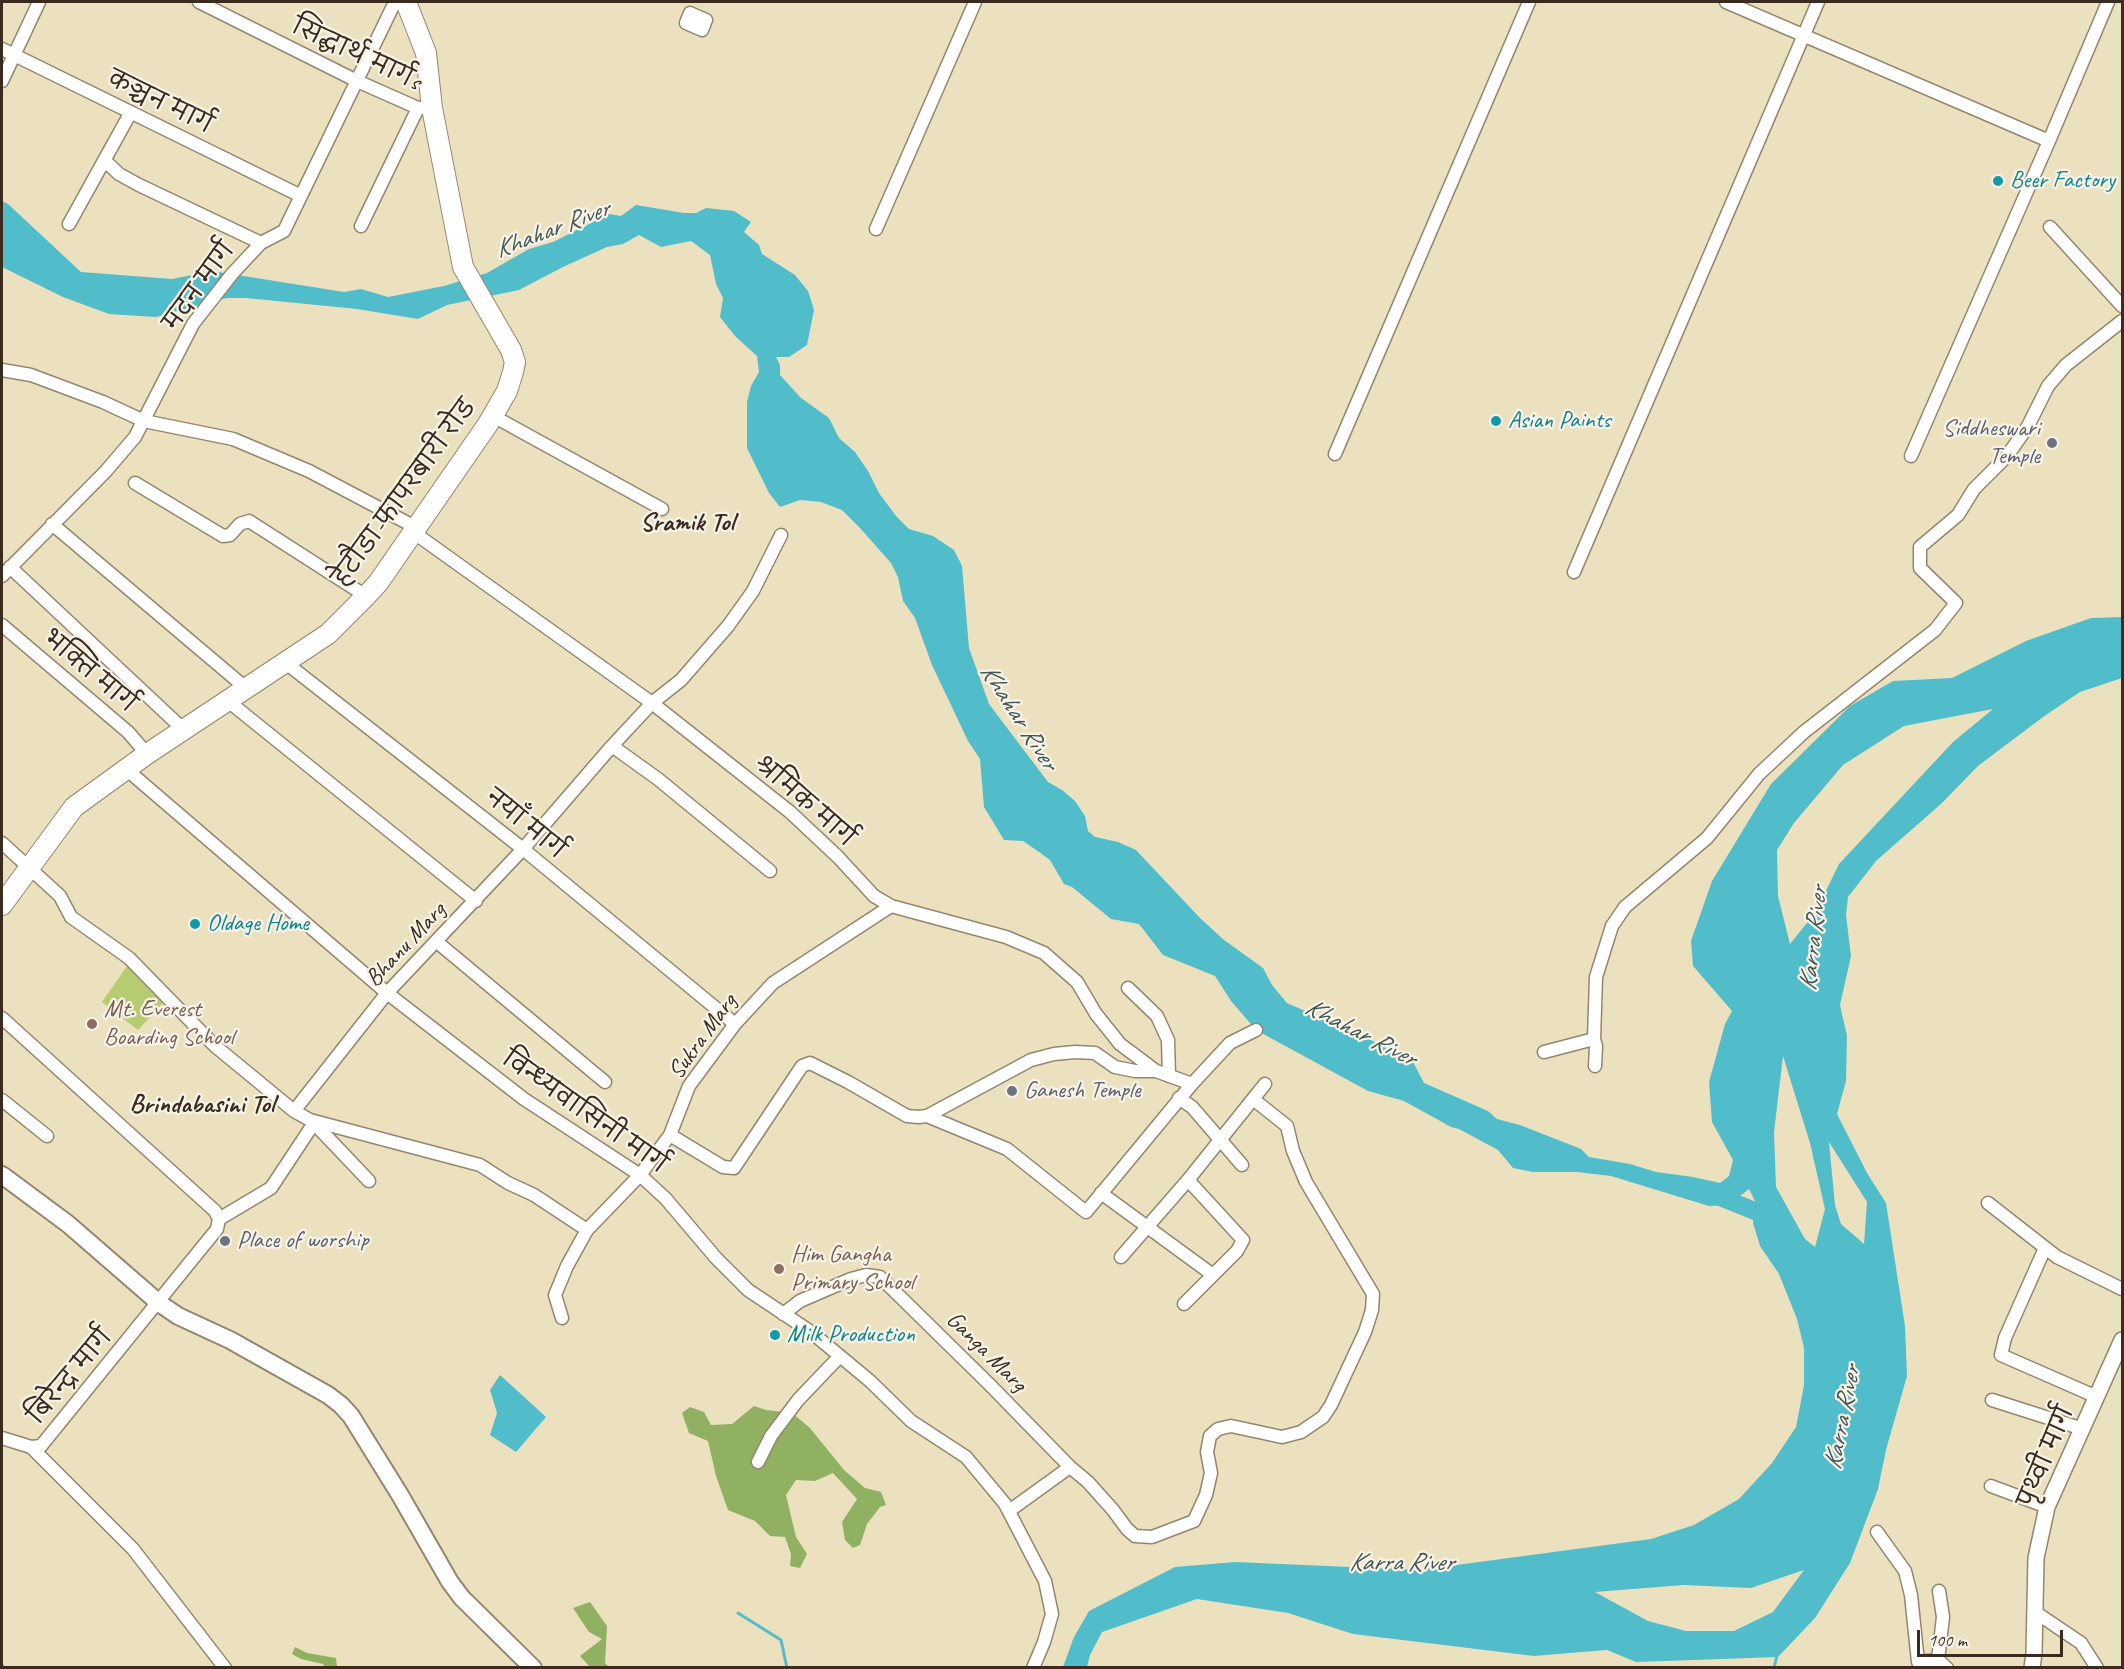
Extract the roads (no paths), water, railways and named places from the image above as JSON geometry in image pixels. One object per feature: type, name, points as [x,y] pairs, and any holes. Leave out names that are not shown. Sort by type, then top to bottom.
[{"type":"highway","name":"हेटौडा-फापरबारी रोड","points":[[2,905],[74,807],[147,754],[328,634],[366,596],[378,583],[415,530],[493,416],[507,391],[515,362],[511,350],[463,267],[425,108],[426,53],[406,2]]},
{"type":"main road","points":[[2,1175],[68,1224],[159,1303],[178,1316],[240,1346],[328,1395],[341,1405],[351,1416],[400,1495],[450,1582],[462,1598],[533,1668]]},
{"type":"street","points":[[2,81],[39,2]]},
{"type":"street","name":"सिद्धार्थ मार्गs","points":[[199,2],[357,81],[425,108]]},
{"type":"street","name":"मदन मार्ग","points":[[6,572],[106,471],[135,437],[193,324],[232,273],[261,243],[284,231],[395,2]]},
{"type":"street","points":[[876,228],[975,2]]},
{"type":"street","points":[[1335,454],[1529,2]]},
{"type":"street","points":[[1726,2],[1753,7],[1803,35],[2049,141]]},
{"type":"street","points":[[1574,572],[1818,2]]},
{"type":"street","points":[[1911,456],[2108,2]]},
{"type":"street","name":"कञ्चन मार्ग","points":[[2,48],[301,196]]},
{"type":"street","points":[[361,226],[425,108]]},
{"type":"street","points":[[69,224],[131,112]]},
{"type":"street","points":[[104,160],[119,174],[139,185],[261,243]]},
{"type":"street","points":[[2050,227],[2122,306]]},
{"type":"street","points":[[1595,1066],[1596,1046],[1593,1039],[1596,977],[1611,926],[1625,907],[1707,838],[1759,774],[1804,732],[1935,630],[1956,603],[1920,568],[1920,547],[1958,515],[1974,489],[2007,456],[2028,426],[2048,386],[2066,364],[2122,321]]},
{"type":"street","name":"श्रमिक मार्ग","points":[[2,370],[31,375],[103,402],[144,421],[233,439],[309,471],[415,530],[652,703],[790,812],[838,857],[874,896],[891,906],[1006,937],[1044,953],[1077,982],[1096,1014],[1120,1044],[1156,1071],[1192,1084]]},
{"type":"street","points":[[493,416],[662,509]]},
{"type":"street","points":[[135,483],[223,536],[230,535],[240,524],[249,521],[366,596]]},
{"type":"street","points":[[52,524],[247,689]]},
{"type":"street","name":"Bhanu Marg","points":[[294,1111],[387,993],[524,849],[612,746],[652,703],[681,680],[728,626],[753,591],[781,535]]},
{"type":"street","points":[[6,572],[184,730]]},
{"type":"street","name":"भक्ति मार्ग","points":[[2,626],[128,732],[147,754]]},
{"type":"street","name":"नयाँ मार्ग","points":[[286,663],[524,849],[735,1024]]},
{"type":"street","points":[[228,702],[476,901]]},
{"type":"street","points":[[612,746],[658,779],[770,871]]},
{"type":"street","name":"विन्ध्यवासिनी मार्ग","points":[[126,769],[387,993],[524,1099],[640,1175],[666,1199],[716,1258],[748,1290],[811,1332],[870,1381],[911,1421],[966,1457],[1005,1504],[1045,1581],[1052,1614],[1033,1668]]},
{"type":"street","points":[[2,843],[60,896],[71,917],[129,958],[215,1046],[294,1111],[312,1122],[369,1181]]},
{"type":"street","name":"Sukra Marg","points":[[562,1318],[555,1295],[567,1266],[587,1230],[640,1175],[670,1135],[689,1086],[735,1024],[773,983],[891,906]]},
{"type":"street","points":[[436,942],[606,1082]]},
{"type":"street","points":[[1128,988],[1157,1017],[1168,1040],[1169,1076]]},
{"type":"street","points":[[2,1018],[215,1211],[219,1218],[271,1188],[312,1122]]},
{"type":"street","points":[[670,1135],[723,1167],[734,1168],[802,1066],[810,1064],[849,1082],[907,1116],[927,1116],[1007,1149],[1086,1212],[1179,1098],[1230,1043],[1256,1030]]},
{"type":"street","points":[[1544,1052],[1593,1039]]},
{"type":"street","points":[[927,1116],[1032,1060],[1054,1054],[1095,1053],[1115,1067],[1135,1071],[1156,1071]]},
{"type":"street","points":[[1121,1257],[1188,1180],[1265,1084]]},
{"type":"street","points":[[1179,1098],[1192,1107],[1242,1165]]},
{"type":"street","name":"Ganga Marg","points":[[783,1314],[800,1301],[850,1279],[866,1275],[880,1278],[1070,1467],[1088,1482],[1113,1510],[1126,1529],[1135,1536],[1152,1537],[1194,1521],[1206,1495],[1211,1473],[1208,1445],[1210,1436],[1218,1429],[1231,1426],[1282,1437],[1301,1432],[1323,1417],[1372,1310],[1373,1294],[1306,1182],[1293,1151],[1287,1126],[1253,1099]]},
{"type":"street","points":[[2,1100],[47,1136]]},
{"type":"street","points":[[312,1122],[480,1165],[508,1183],[534,1195],[587,1230]]},
{"type":"street","points":[[1184,1304],[1237,1251],[1243,1240],[1188,1180]]},
{"type":"street","points":[[1101,1193],[1213,1275]]},
{"type":"street","points":[[1988,1203],[2057,1257],[2122,1289]]},
{"type":"street","name":"बिरेन्द्र मार्ग","points":[[2,1438],[31,1447],[41,1446],[217,1229],[219,1218]]},
{"type":"street","points":[[2045,1248],[2005,1338],[2001,1355],[2097,1397]]},
{"type":"street","name":"पृथ्वी मार्ग","points":[[2032,1668],[2036,1558],[2047,1507],[2122,1340]]},
{"type":"street","points":[[758,1462],[771,1436],[798,1400],[840,1356]]},
{"type":"street","points":[[1992,1400],[2083,1429]]},
{"type":"street","points":[[31,1447],[133,1549],[225,1668]]},
{"type":"street","points":[[1009,1511],[1070,1467]]},
{"type":"street","points":[[1991,1486],[2047,1507]]},
{"type":"street","points":[[1877,1532],[1905,1571],[1911,1595],[1918,1662],[1942,1664],[1943,1617],[1939,1591]]},
{"type":"street","points":[[2035,1612],[2081,1643],[2097,1668]]},
{"type":"water","name":"Karra River","points":[[2,201],[81,272],[172,279],[212,271],[344,292],[361,289],[388,297],[444,286],[487,273],[529,249],[553,242],[609,214],[621,216],[636,205],[684,213],[696,213],[706,208],[734,211],[751,222],[744,232],[759,245],[762,254],[795,275],[808,291],[814,310],[807,345],[789,357],[776,357],[780,365],[780,375],[801,398],[829,418],[839,438],[855,452],[879,493],[896,516],[909,529],[933,536],[954,550],[962,566],[969,648],[989,704],[1048,782],[1075,801],[1085,816],[1088,831],[1095,837],[1118,842],[1136,850],[1200,918],[1224,940],[1263,968],[1272,985],[1287,1003],[1371,1040],[1413,1062],[1424,1083],[1488,1111],[1497,1119],[1520,1125],[1581,1149],[1589,1157],[1720,1183],[1729,1176],[1733,1160],[1712,1122],[1709,1082],[1725,1024],[1732,1011],[1693,966],[1691,941],[1712,881],[1771,784],[1850,706],[1893,681],[1952,678],[2026,641],[2091,618],[2122,617],[2122,678],[2080,692],[1978,766],[1942,803],[1876,861],[1848,897],[1846,915],[1851,956],[1840,1005],[1847,1036],[1846,1081],[1837,1114],[1867,1173],[1886,1203],[1905,1326],[1907,1376],[1886,1450],[1878,1489],[1850,1563],[1815,1618],[1778,1657],[1636,1662],[1607,1650],[1534,1656],[1353,1634],[1288,1613],[1197,1599],[1102,1632],[1090,1655],[1087,1667],[1063,1667],[1074,1637],[1089,1611],[1175,1567],[1235,1562],[1419,1570],[1651,1539],[1694,1525],[1739,1499],[1772,1463],[1796,1427],[1804,1385],[1804,1348],[1797,1319],[1779,1274],[1760,1246],[1753,1223],[1755,1201],[1749,1189],[1728,1205],[1709,1206],[1611,1176],[1577,1172],[1533,1172],[1513,1168],[1498,1150],[1459,1129],[1451,1127],[1404,1101],[1368,1091],[1256,1030],[1231,1001],[1215,976],[1163,955],[1139,924],[1111,919],[1072,887],[1064,884],[1050,860],[1023,841],[1004,840],[984,807],[980,759],[968,741],[932,665],[915,618],[903,601],[898,577],[891,563],[842,510],[821,502],[800,500],[780,507],[769,493],[747,448],[747,402],[751,386],[759,372],[757,356],[735,336],[720,317],[723,298],[716,284],[710,255],[691,241],[661,247],[639,235],[623,244],[607,247],[563,267],[519,290],[447,305],[418,319],[357,309],[246,298],[227,298],[156,317],[109,314],[63,297],[2,267]],"holes":[[[1993,709],[1953,742],[1839,864],[1815,913],[1790,944],[1778,896],[1777,850],[1794,823],[1843,765],[1904,726]],[[1783,1056],[1810,1143],[1825,1209],[1815,1247],[1805,1239],[1776,1187],[1774,1132]],[[1829,1142],[1867,1202],[1864,1244],[1841,1224],[1835,1205]],[[1804,1570],[1773,1612],[1734,1631],[1686,1631],[1648,1621],[1595,1592],[1684,1585],[1751,1588]]]},
{"type":"water","points":[[500,1375],[546,1417],[516,1452],[490,1435],[497,1413],[490,1390]]},
{"type":"waterway","name":"Khahar River","points":[[1710,1193],[1762,1214],[1769,1228]]},
{"type":"waterway","points":[[738,1613],[781,1640],[787,1668]]},
{"type":"waterway","points":[[1774,1668],[1777,1655]]},
{"type":"place","name":"Beer Factory","points":[[1998,181]]},
{"type":"place","name":"Asian Paints","points":[[1496,421]]},
{"type":"place","name":"Siddheswari Temple","points":[[2052,443]]},
{"type":"place","name":"Oldage Home","points":[[195,924]]},
{"type":"place","name":"Mt. Everest Boarding School","points":[[92,1024]]},
{"type":"place","name":"Ganesh Temple","points":[[1012,1091]]},
{"type":"place","name":"Place of worship","points":[[225,1241]]},
{"type":"place","name":"Him Gangha Primary School","points":[[779,1269]]},
{"type":"place","name":"Milk Production","points":[[775,1335]]},
{"type":"district","name":"Sramik Tol","points":[[687,523]]},
{"type":"district","name":"Brindabasini Tol","points":[[202,1105]]}]
